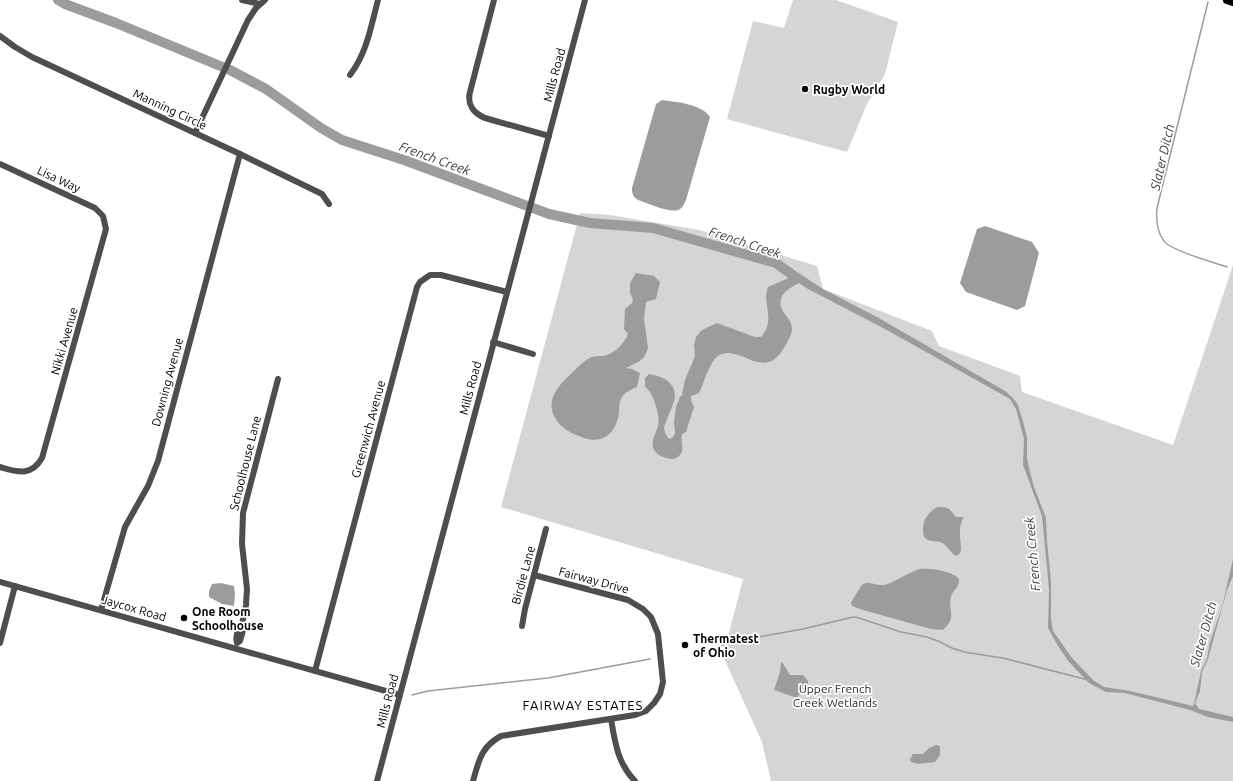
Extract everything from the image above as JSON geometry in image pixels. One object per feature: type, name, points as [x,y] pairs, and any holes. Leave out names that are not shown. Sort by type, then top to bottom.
[{"type":"main road","points":[[1227,0],[1233,2]]},
{"type":"street","points":[[242,0],[262,2]]},
{"type":"street","points":[[350,75],[357,67],[364,52],[378,0]]},
{"type":"street","points":[[494,0],[470,92],[470,106],[476,113],[485,118],[549,136]]},
{"type":"street","name":"Mills Road","points":[[377,781],[585,0]]},
{"type":"street","points":[[195,133],[248,20],[262,2]]},
{"type":"street","name":"Manning Circle","points":[[0,36],[32,57],[322,194],[329,204]]},
{"type":"street","name":"Downing Avenue","points":[[101,610],[125,527],[148,486],[158,461],[240,154]]},
{"type":"street","name":"Lisa Way","points":[[0,164],[95,208],[105,220]]},
{"type":"street","name":"Nikki Avenue","points":[[0,467],[19,472],[28,471],[36,466],[43,455],[103,242],[106,229],[105,220]]},
{"type":"street","name":"Greenwich Avenue","points":[[315,671],[417,287],[420,282],[430,276],[441,274],[507,292]]},
{"type":"street","points":[[493,342],[533,354]]},
{"type":"street","name":"Schoolhouse Lane","points":[[236,646],[239,627],[242,624],[246,605],[247,589],[242,544],[243,513],[278,379]]},
{"type":"street","name":"Birdie Lane","points":[[522,626],[546,529]]},
{"type":"street","name":"Fairway Drive","points":[[473,781],[483,751],[488,744],[501,736],[635,715],[646,711],[660,694],[664,678],[658,634],[654,623],[647,612],[633,602],[534,575]]},
{"type":"street","name":"Jaycox Road","points":[[0,582],[236,646],[315,671],[400,695]]},
{"type":"street","points":[[0,643],[14,586]]},
{"type":"street","points":[[611,719],[617,753],[625,769],[635,781]]},
{"type":"green space","name":"Rugby World","points":[[793,0],[836,0],[898,22],[885,74],[867,104],[847,152],[727,119],[753,21],[784,28]]},
{"type":"green space","name":"Upper French Creek Wetlands","points":[[580,213],[610,215],[699,230],[817,266],[823,289],[932,331],[939,346],[1020,376],[1022,392],[1173,445],[1233,265],[1233,781],[771,781],[762,742],[723,656],[743,579],[501,507]]},
{"type":"shaded area","points":[[662,100],[695,106],[710,117],[686,200],[681,208],[674,211],[638,200],[632,192],[656,104]]},
{"type":"shaded area","points":[[985,226],[1032,242],[1039,253],[1025,306],[1017,310],[966,292],[960,283],[977,229]]},
{"type":"shaded area","points":[[782,262],[823,289],[877,317],[1005,391],[1013,398],[1018,405],[1022,418],[1027,437],[1027,457],[1029,468],[1034,487],[1046,518],[1053,631],[1072,658],[1093,680],[1104,687],[1130,691],[1193,706],[1201,671],[1207,658],[1210,642],[1222,607],[1233,559],[1233,576],[1227,590],[1208,659],[1202,672],[1200,691],[1195,703],[1199,709],[1233,717],[1233,722],[1208,717],[1190,710],[1125,693],[1106,692],[1089,683],[1069,662],[1048,628],[1049,589],[1042,516],[1023,465],[1024,439],[1016,409],[1010,399],[799,283],[786,291],[781,298],[781,307],[791,322],[792,329],[791,335],[777,357],[769,362],[760,363],[735,354],[726,353],[718,356],[712,362],[699,393],[691,396],[694,407],[686,432],[682,434],[682,452],[677,458],[674,459],[663,457],[656,453],[653,444],[658,426],[658,415],[650,392],[645,386],[645,378],[649,374],[658,376],[666,380],[673,387],[675,399],[664,428],[669,439],[672,438],[675,434],[674,421],[676,407],[682,395],[685,380],[695,356],[694,345],[696,337],[702,330],[717,323],[755,337],[761,337],[766,330],[768,323],[766,294],[768,287],[791,277],[778,267]]},
{"type":"shaded area","points":[[636,273],[654,276],[660,282],[656,299],[646,302],[644,319],[648,348],[645,356],[640,361],[626,368],[640,373],[637,387],[627,392],[622,397],[619,416],[613,429],[606,437],[590,440],[569,432],[557,421],[553,413],[552,399],[559,386],[583,362],[592,357],[610,354],[625,340],[628,334],[624,329],[625,309],[632,303],[633,299],[630,293],[630,283]]},
{"type":"shaded area","points":[[938,507],[945,507],[949,509],[956,517],[964,517],[960,529],[961,550],[957,556],[953,554],[943,543],[927,540],[924,536],[923,526],[925,519],[929,513]]},
{"type":"shaded area","points":[[920,569],[947,572],[959,579],[958,586],[951,596],[950,621],[943,630],[931,629],[852,606],[851,602],[862,585],[867,583],[880,585],[887,584]]},
{"type":"shaded area","points":[[221,583],[234,586],[234,606],[222,604],[209,597],[209,591],[212,584]]},
{"type":"shaded area","points":[[782,662],[790,675],[803,675],[808,681],[808,688],[802,691],[797,698],[774,690]]},
{"type":"shaded area","points":[[936,745],[940,746],[940,755],[935,762],[918,764],[911,762],[910,759],[913,754],[923,754],[929,748]]},
{"type":"waterway","name":"French Creek","points":[[58,0],[230,70],[266,89],[321,128],[342,140],[404,160],[549,214],[590,223],[653,228],[776,263],[791,274]]},
{"type":"waterway","name":"Slater Ditch","points":[[1208,2],[1157,208],[1157,221],[1158,230],[1168,245],[1183,252],[1227,267]]},
{"type":"waterway","points":[[697,657],[723,645],[741,640],[803,629],[853,617],[901,632],[927,637],[964,652],[1003,658],[1088,680]]},
{"type":"waterway","points":[[412,695],[428,691],[548,678],[650,659]]},
{"type":"place","name":"Rugby World","points":[[805,89]]},
{"type":"place","name":"One Room Schoolhouse","points":[[184,618]]},
{"type":"place","name":"Thermatest of Ohio","points":[[685,645]]},
{"type":"district","name":"FAIRWAY ESTATES","points":[[583,705]]}]
